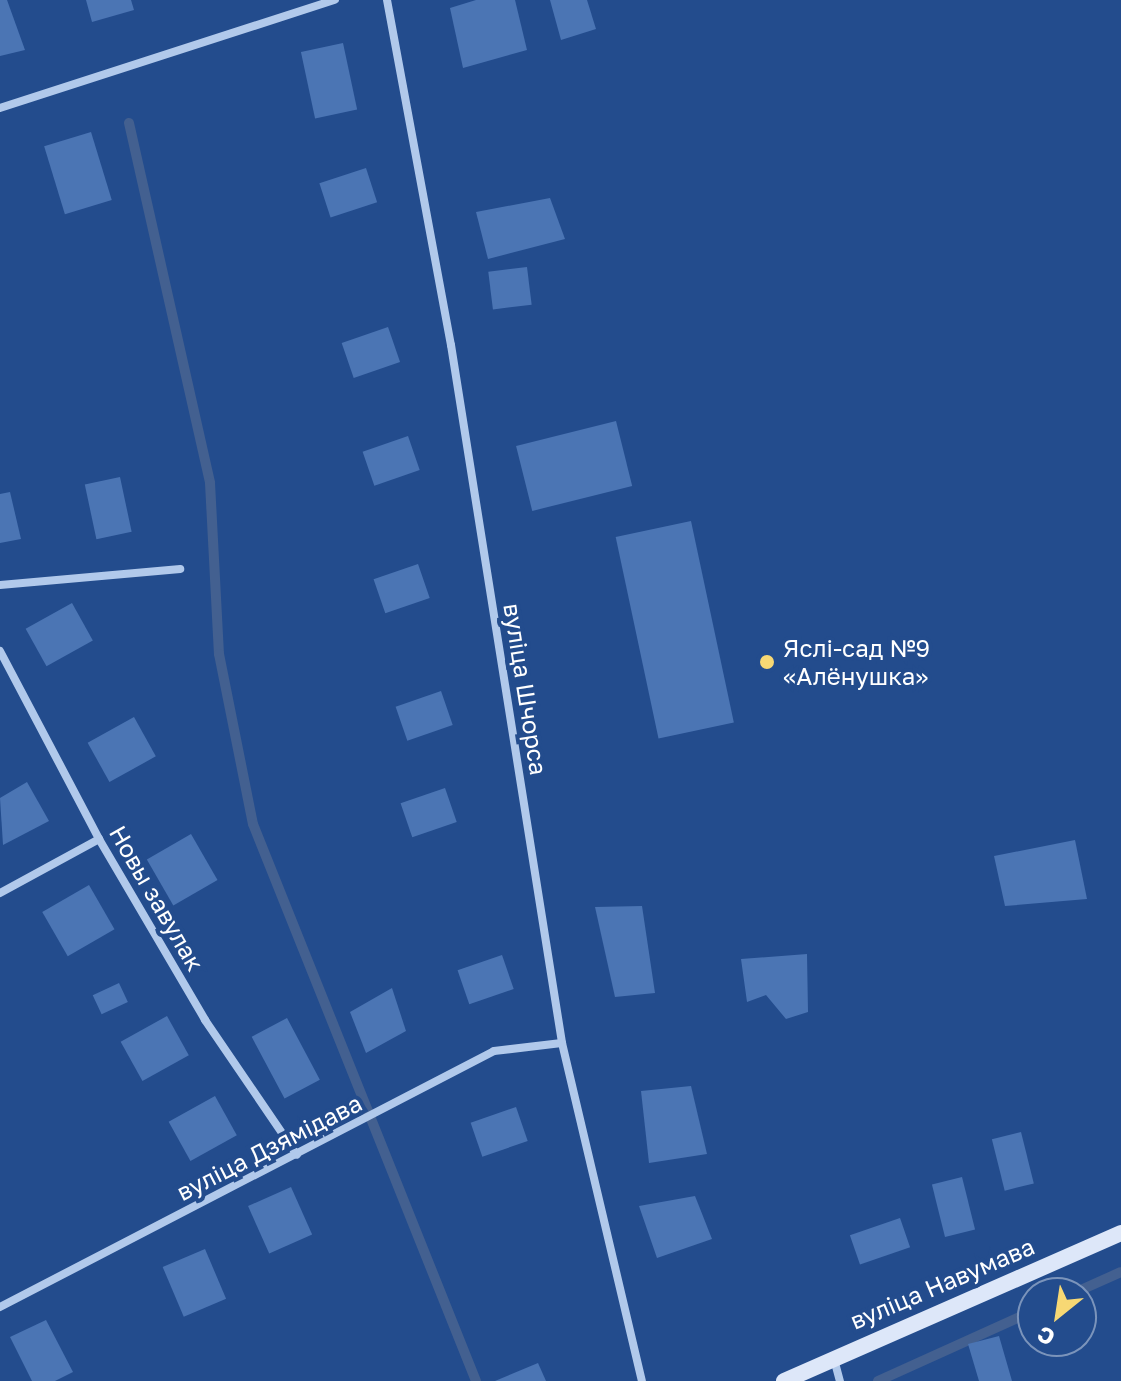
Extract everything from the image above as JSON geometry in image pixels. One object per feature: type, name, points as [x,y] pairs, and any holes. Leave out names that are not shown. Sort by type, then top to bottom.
[{"type":"street","points":[[0,108],[335,0]]},
{"type":"street","name":"вуліца Шчорса","points":[[387,0],[451,345],[562,1043],[642,1381]]},
{"type":"street","points":[[0,585],[180,569]]},
{"type":"street","name":"Новы завулак","points":[[0,651],[99,839],[205,1020],[297,1155]]},
{"type":"street","points":[[0,893],[99,839]]},
{"type":"street","name":"вуліца Дзямідава","points":[[0,1307],[494,1051],[562,1043]]},
{"type":"street","name":"вуліца Навумава","points":[[784,1381],[833,1356],[1121,1233]]},
{"type":"street","points":[[833,1356],[840,1381]]},
{"type":"building","points":[[0,0],[7,0],[25,50],[0,56]]},
{"type":"building","points":[[86,0],[131,0],[134,10],[92,22]]},
{"type":"building","points":[[476,0],[515,0],[527,50],[463,68],[450,8]]},
{"type":"building","points":[[550,0],[587,0],[596,29],[561,40]]},
{"type":"building","points":[[343,43],[357,110],[315,118],[301,52]]},
{"type":"building","points":[[91,132],[112,200],[65,214],[44,146]]},
{"type":"building","points":[[366,168],[377,202],[331,217],[319,183]]},
{"type":"building","points":[[550,198],[565,239],[488,259],[476,212]]},
{"type":"building","points":[[527,267],[532,305],[493,309],[488,272]]},
{"type":"building","points":[[388,327],[400,362],[354,378],[342,343]]},
{"type":"building","points":[[616,421],[632,486],[532,511],[516,446]]},
{"type":"building","points":[[408,436],[420,470],[374,486],[363,452]]},
{"type":"building","points":[[120,477],[132,532],[96,539],[85,484]]},
{"type":"building","points":[[10,492],[21,539],[0,543],[0,494]]},
{"type":"building","points":[[691,521],[734,722],[659,739],[616,537]]},
{"type":"building","points":[[418,564],[430,598],[385,613],[374,579]]},
{"type":"building","points":[[72,603],[93,641],[46,666],[26,629]]},
{"type":"building","points":[[441,691],[453,725],[407,741],[396,707]]},
{"type":"building","points":[[134,717],[156,756],[109,782],[88,743]]},
{"type":"building","points":[[27,782],[49,821],[3,845],[0,798]]},
{"type":"building","points":[[445,788],[457,822],[412,837],[401,803]]},
{"type":"building","points":[[191,834],[218,880],[173,905],[147,860]]},
{"type":"building","points":[[1075,840],[1087,899],[1005,906],[994,856]]},
{"type":"building","points":[[89,885],[114,929],[68,956],[42,912]]},
{"type":"building","points":[[642,906],[655,993],[615,997],[595,907]]},
{"type":"building","points":[[807,954],[808,1012],[786,1019],[766,995],[747,1002],[741,959]]},
{"type":"building","points":[[502,955],[514,989],[469,1004],[458,970]]},
{"type":"building","points":[[119,983],[128,1002],[102,1014],[93,995]]},
{"type":"building","points":[[392,988],[406,1031],[366,1053],[350,1012]]},
{"type":"building","points":[[167,1016],[189,1055],[142,1081],[121,1042]]},
{"type":"building","points":[[287,1018],[320,1080],[285,1099],[252,1037]]},
{"type":"building","points":[[691,1086],[707,1154],[649,1163],[641,1091]]},
{"type":"building","points":[[215,1096],[237,1135],[190,1161],[169,1122]]},
{"type":"building","points":[[516,1107],[528,1141],[482,1157],[471,1123]]},
{"type":"building","points":[[1021,1132],[1034,1183],[1005,1191],[992,1139]]},
{"type":"building","points":[[962,1177],[975,1229],[945,1237],[932,1184]]},
{"type":"building","points":[[291,1187],[312,1235],[269,1254],[248,1206]]},
{"type":"building","points":[[695,1196],[712,1239],[657,1258],[639,1206]]},
{"type":"building","points":[[900,1218],[910,1247],[860,1265],[850,1235]]},
{"type":"building","points":[[205,1249],[226,1299],[184,1317],[163,1267]]},
{"type":"building","points":[[46,1320],[73,1372],[55,1381],[32,1381],[10,1337]]},
{"type":"building","points":[[999,1336],[1012,1381],[979,1381],[968,1344]]},
{"type":"building","points":[[538,1363],[546,1381],[495,1381]]},
{"type":"waterway","points":[[129,123],[210,483],[219,654],[253,824],[476,1381]]},
{"type":"waterway","points":[[1097,1283],[1121,1272]]},
{"type":"waterway","points":[[878,1381],[1017,1318]]},
{"type":"place","name":"Яслі-сад №9 «Алёнушка»","points":[[767,662]]}]
